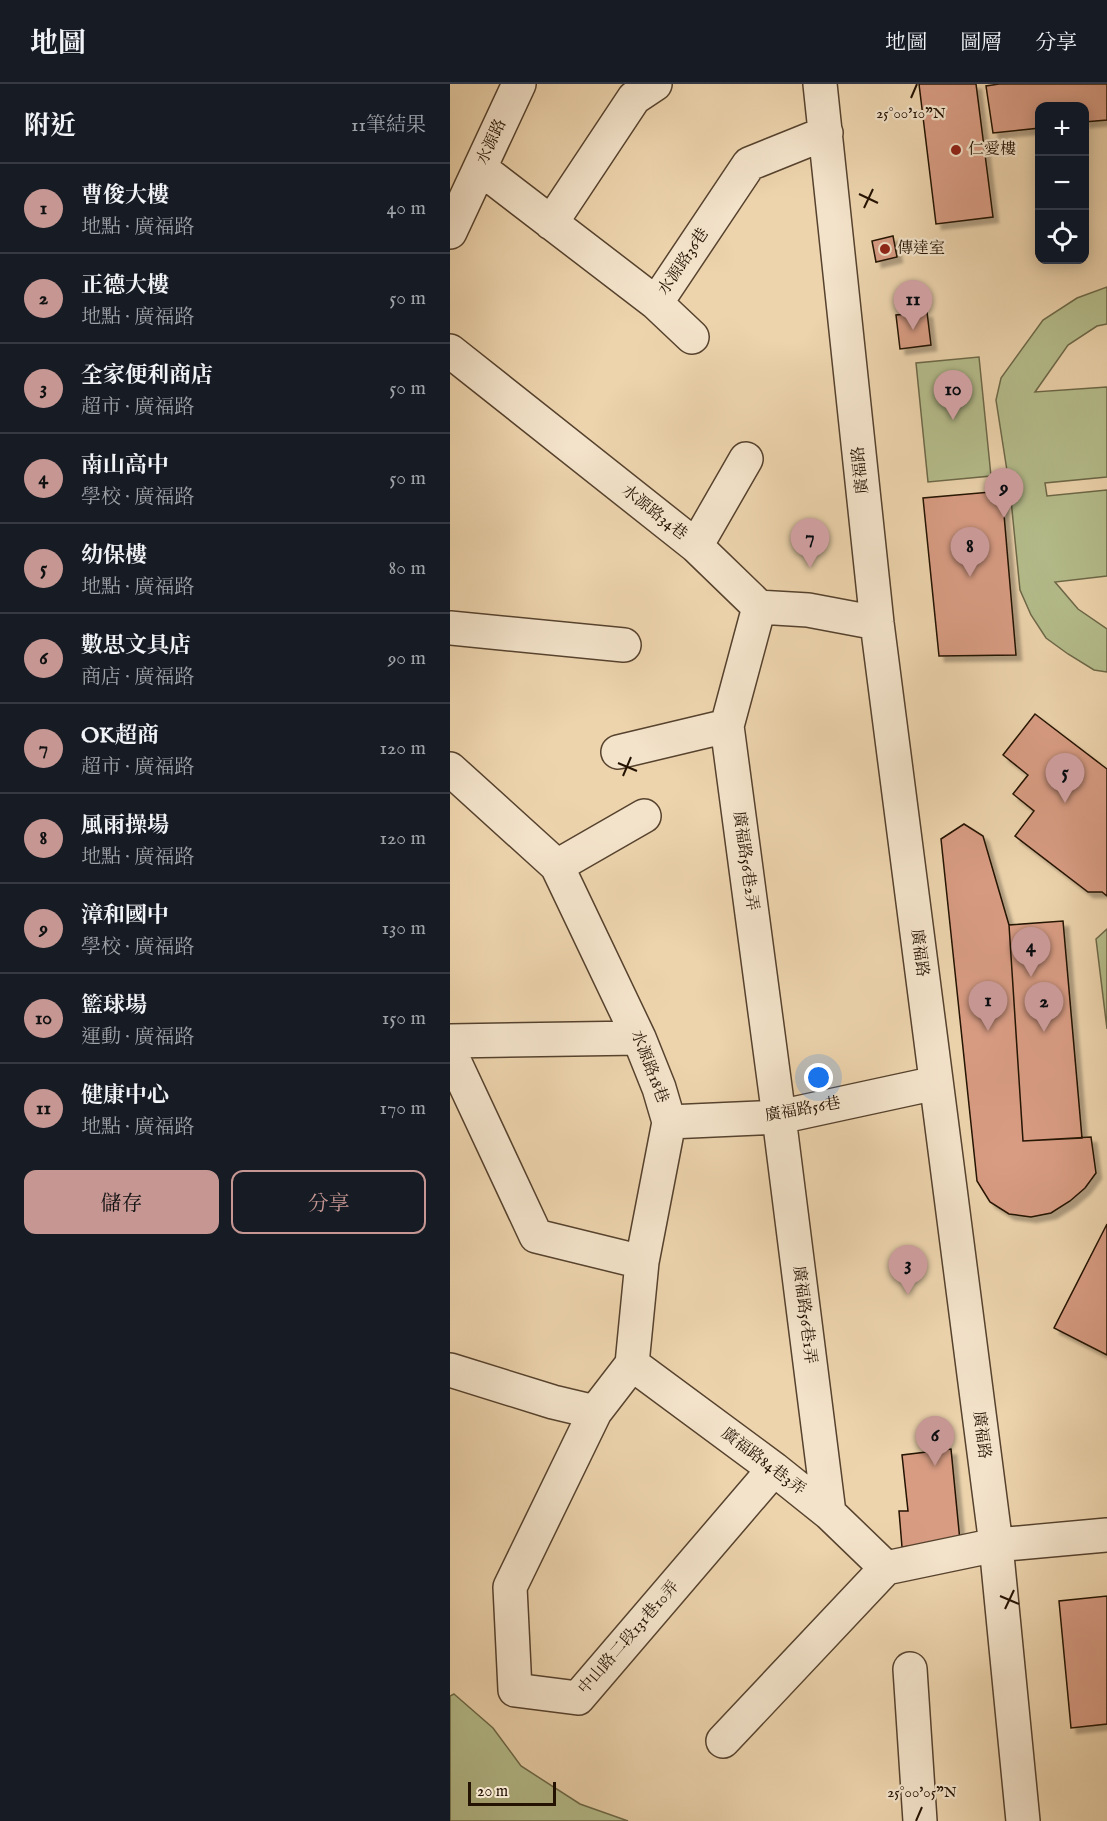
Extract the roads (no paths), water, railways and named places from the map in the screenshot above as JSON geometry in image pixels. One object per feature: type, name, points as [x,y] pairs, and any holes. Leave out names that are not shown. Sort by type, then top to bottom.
[{"type":"street","name":"水源路","points":[[450,232],[519,84]]},
{"type":"street","points":[[551,223],[634,98],[655,84]]},
{"type":"street","name":"廣福路","points":[[820,84],[877,623],[996,1545],[1023,1821]]},
{"type":"street","name":"水源路36巷","points":[[480,168],[656,303],[749,164],[826,134]]},
{"type":"street","points":[[656,303],[692,337]]},
{"type":"street","name":"水源路34巷","points":[[450,351],[696,546],[759,607]]},
{"type":"street","points":[[696,546],[746,459]]},
{"type":"street","points":[[759,607],[808,610],[877,623]]},
{"type":"street","name":"廣福路56巷2弄","points":[[759,607],[727,726],[779,1117]]},
{"type":"street","points":[[450,628],[624,645]]},
{"type":"street","points":[[618,752],[727,726]]},
{"type":"street","name":"水源路18巷","points":[[450,769],[557,866],[639,1038],[659,1088],[669,1122],[642,1262],[632,1364]]},
{"type":"street","points":[[557,866],[644,816]]},
{"type":"street","points":[[450,1041],[639,1038]]},
{"type":"street","points":[[450,1052],[536,1236],[642,1262]]},
{"type":"street","name":"廣福路56巷","points":[[669,1122],[779,1117],[936,1083]]},
{"type":"street","name":"廣福路56巷1弄","points":[[779,1117],[829,1513]]},
{"type":"street","points":[[450,1370],[595,1412],[632,1364]]},
{"type":"street","name":"廣福路84巷3弄","points":[[632,1364],[774,1468],[829,1513],[886,1568]]},
{"type":"street","name":"中山路二段131巷10弄","points":[[595,1412],[510,1587],[514,1690],[578,1698],[774,1468]]},
{"type":"street","points":[[723,1741],[886,1568],[996,1545],[1107,1535]]},
{"type":"street","points":[[910,1669],[920,1821]]},
{"type":"place","name":"仁愛樓","points":[[956,150]]},
{"type":"place","name":"傳達室","points":[[885,249]]},
{"type":"place","name":"健康中心","points":[[913,330]]},
{"type":"place","name":"籃球場","points":[[953,420]]},
{"type":"place","name":"漳和國中","points":[[1004,518]]},
{"type":"place","name":"OK超商","points":[[810,568]]},
{"type":"place","name":"風雨操場","points":[[970,577]]},
{"type":"place","name":"幼保樓","points":[[1065,803]]},
{"type":"place","name":"南山高中","points":[[1031,977]]},
{"type":"place","name":"曹俊大樓","points":[[988,1031]]},
{"type":"place","name":"正德大樓","points":[[1044,1032]]},
{"type":"place","name":"全家便利商店","points":[[908,1295]]},
{"type":"place","name":"數思文具店","points":[[935,1466]]}]
